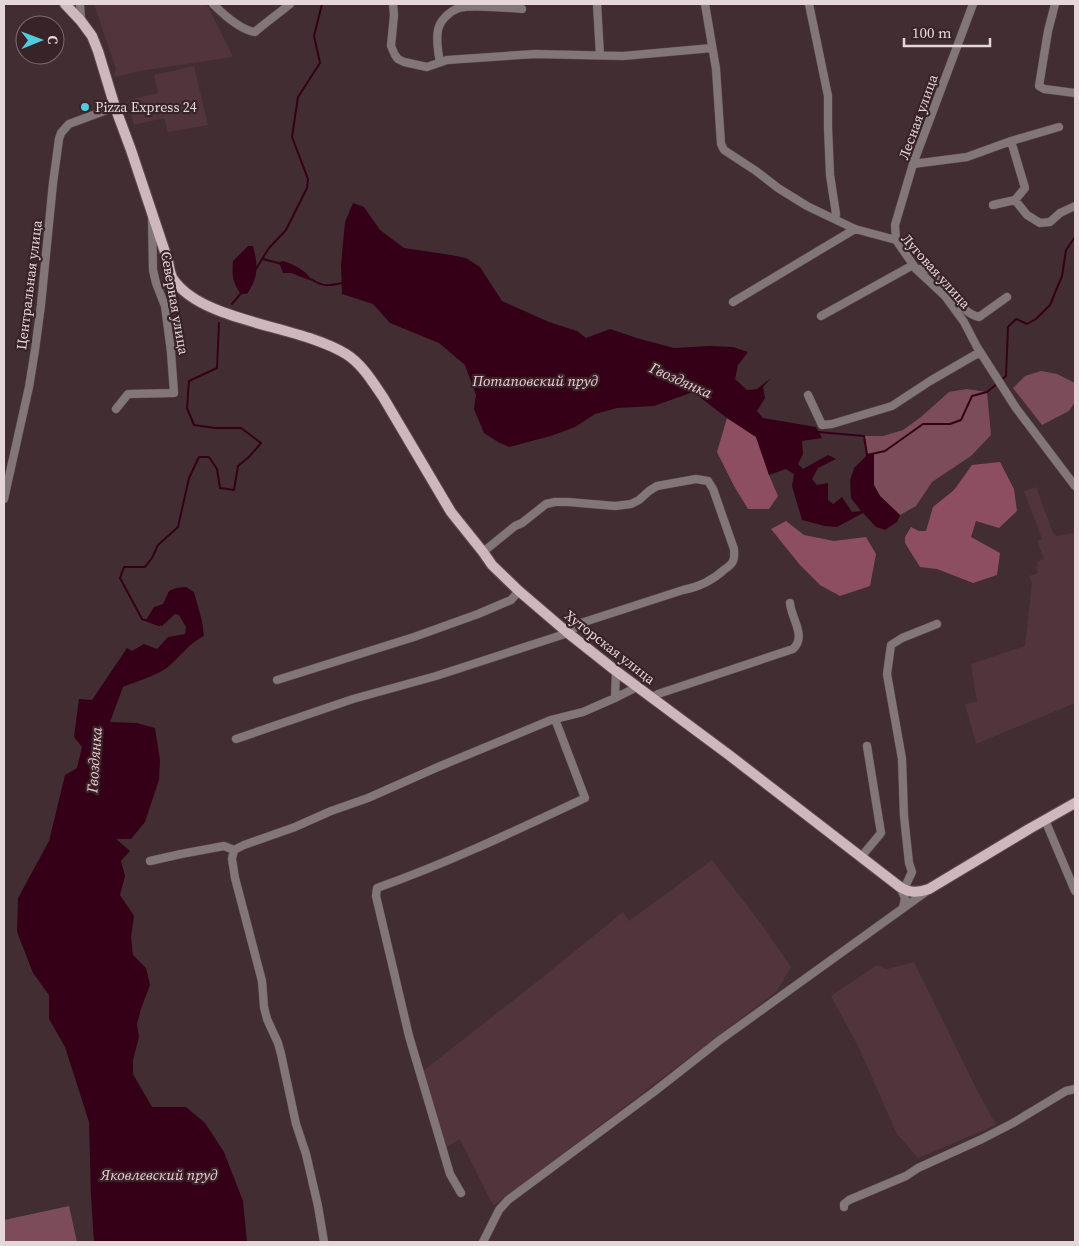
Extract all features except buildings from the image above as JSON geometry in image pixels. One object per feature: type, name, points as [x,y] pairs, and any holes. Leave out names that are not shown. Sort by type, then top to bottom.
[{"type":"main road","name":"Хуторская улица","points":[[65,4],[92,36],[172,277],[180,287],[200,302],[219,310],[325,343],[347,354],[371,379],[383,397],[451,512],[492,565],[519,591],[616,671],[902,888]]},
{"type":"main road","points":[[902,888],[918,892],[928,889],[1075,803]]},
{"type":"street","points":[[80,4],[81,21]]},
{"type":"street","points":[[213,4],[247,31],[254,32],[281,12],[288,4]]},
{"type":"street","points":[[393,4],[392,46],[394,55],[404,62],[427,67],[447,60],[535,54],[623,56],[712,48]]},
{"type":"street","points":[[597,4],[600,55]]},
{"type":"street","name":"Луговая улица","points":[[705,4],[716,69],[721,144],[724,150],[807,206],[855,229],[896,240],[915,267],[945,296],[964,322],[980,352],[1019,413],[1075,486]]},
{"type":"street","points":[[809,4],[828,96],[830,175],[836,214],[835,219]]},
{"type":"street","name":"Лесная улица","points":[[896,240],[895,224],[913,164],[973,4]]},
{"type":"street","points":[[1055,4],[1048,31],[1039,86],[1044,89],[1075,94]]},
{"type":"street","points":[[440,62],[438,32],[444,18],[450,13],[460,8],[472,7],[522,9]]},
{"type":"street","name":"Центральная улица","points":[[4,499],[29,387],[35,350],[59,139],[61,133],[69,124],[115,107]]},
{"type":"street","points":[[913,164],[967,157],[1058,126]]},
{"type":"street","points":[[993,205],[1015,200],[1025,188],[1011,141]]},
{"type":"street","points":[[1015,200],[1026,215],[1040,223],[1050,222],[1060,213],[1075,206]]},
{"type":"street","name":"Северная улица","points":[[116,409],[128,394],[174,393],[165,306],[153,270],[151,212]]},
{"type":"street","points":[[733,302],[855,229]]},
{"type":"street","points":[[821,316],[915,267],[931,270],[946,282],[965,310],[973,315],[980,317],[1007,297]]},
{"type":"street","points":[[808,395],[822,425],[832,424],[892,406],[980,352]]},
{"type":"street","points":[[236,739],[353,699],[436,676],[568,633],[580,623],[697,587],[709,581],[734,560],[734,549],[716,498],[708,481],[696,479],[656,486],[631,504],[614,506],[555,502],[546,504],[483,552]]},
{"type":"street","points":[[278,680],[414,637],[478,614],[511,600],[519,591]]},
{"type":"street","points":[[652,697],[793,649],[797,645],[799,630],[790,611],[790,603]]},
{"type":"street","points":[[903,908],[905,898],[902,888],[912,872],[909,863],[904,816],[902,759],[887,674],[891,645],[902,638],[937,624]]},
{"type":"street","points":[[615,698],[616,671]]},
{"type":"street","points":[[150,861],[224,846],[234,850],[368,798],[555,719],[583,712],[637,686]]},
{"type":"street","points":[[461,1193],[450,1174],[408,1036],[376,892],[377,888],[414,875],[458,856],[585,798],[555,719]]},
{"type":"street","points":[[861,857],[881,832],[867,746]]},
{"type":"street","points":[[1045,820],[1075,892]]},
{"type":"street","points":[[234,850],[232,859],[235,878],[262,981],[264,1007],[281,1054],[296,1124],[306,1154],[318,1206],[324,1242]]},
{"type":"street","points":[[483,1242],[499,1210],[508,1200],[655,1091],[720,1040],[928,889]]},
{"type":"street","points":[[844,1207],[844,1204],[849,1200],[906,1176],[918,1168],[982,1139],[1066,1091],[1075,1088]]},
{"type":"shaded area","points":[[94,4],[206,4],[233,57],[113,77],[116,69]]},
{"type":"shaded area","points":[[194,66],[208,125],[168,132],[164,118],[134,125],[128,100],[158,93],[154,75]]},
{"type":"shaded area","points":[[1041,371],[1057,374],[1075,383],[1075,402],[1069,411],[1042,425],[1013,388],[1025,376]]},
{"type":"shaded area","points":[[967,389],[987,392],[991,435],[971,456],[932,482],[916,506],[900,515],[880,496],[874,485],[874,454],[867,455],[864,436],[883,436],[903,430],[949,392]]},
{"type":"shaded area","points":[[727,418],[756,437],[778,496],[769,509],[748,509],[717,452]]},
{"type":"shaded area","points":[[1000,462],[1014,489],[1017,511],[999,528],[976,521],[971,537],[1000,553],[997,575],[973,583],[937,569],[920,567],[905,543],[905,537],[911,527],[919,531],[926,531],[933,507],[954,490],[972,465]]},
{"type":"shaded area","points":[[1036,487],[1053,533],[1057,536],[1075,533],[1075,703],[976,744],[965,704],[977,702],[971,664],[1025,646],[1032,583],[1029,576],[1038,573],[1037,562],[1044,559],[1037,541],[1042,539],[1024,491]]},
{"type":"shaded area","points":[[786,521],[804,535],[834,541],[866,537],[876,554],[870,586],[840,596],[820,585],[800,565],[771,529]]},
{"type":"shaded area","points":[[712,860],[759,921],[791,967],[777,991],[493,1205],[460,1139],[445,1148],[423,1071],[623,912],[629,921]]},
{"type":"shaded area","points":[[914,962],[996,1125],[918,1158],[897,1134],[858,1046],[831,996],[877,965],[887,969]]},
{"type":"shaded area","points":[[69,1206],[77,1242],[4,1242],[4,1220]]},
{"type":"water","name":"Потаповский пруд","points":[[353,203],[364,207],[380,230],[404,248],[466,258],[480,267],[502,301],[549,322],[577,331],[586,338],[610,329],[674,348],[733,347],[748,352],[738,365],[735,379],[747,390],[757,389],[771,378],[763,387],[765,398],[757,411],[763,418],[816,427],[822,438],[802,441],[803,454],[798,464],[803,469],[828,455],[836,459],[818,468],[812,479],[817,485],[828,483],[828,500],[833,504],[842,497],[852,512],[861,511],[851,498],[850,481],[854,468],[867,455],[874,453],[874,485],[880,496],[900,515],[897,522],[885,530],[876,527],[863,513],[837,527],[802,520],[792,486],[794,474],[786,469],[769,475],[756,437],[693,392],[654,406],[617,408],[595,414],[575,427],[551,436],[509,447],[498,442],[484,433],[474,409],[476,395],[465,365],[439,343],[390,323],[373,304],[342,294],[341,265],[345,222]]},
{"type":"water","points":[[248,246],[253,246],[256,271],[251,288],[247,294],[241,294],[233,278],[233,261]]},
{"type":"water","points":[[283,261],[300,268],[312,281],[291,273],[283,273],[279,262]]},
{"type":"water","name":"Яковлевский пруд","points":[[186,587],[194,592],[204,636],[189,646],[165,669],[123,687],[110,722],[137,723],[155,728],[160,760],[159,780],[145,822],[131,839],[116,839],[130,851],[121,861],[125,876],[120,895],[134,916],[131,937],[133,955],[146,968],[150,985],[137,1024],[139,1037],[133,1060],[133,1074],[152,1107],[186,1107],[205,1123],[224,1152],[243,1201],[247,1242],[94,1242],[89,1122],[65,1047],[49,1019],[49,995],[33,973],[17,932],[18,898],[49,841],[65,775],[77,768],[82,747],[74,737],[79,699],[92,700],[127,648],[132,651],[144,644],[157,649],[168,637],[185,634],[186,627],[179,615],[175,614],[162,626],[146,620],[154,607],[163,604],[169,591]]},
{"type":"waterway","points":[[256,269],[269,248],[286,230],[307,188],[308,179],[292,137],[298,97],[320,63],[314,36],[322,4]]},
{"type":"waterway","name":"Гвоздянка","points":[[1001,380],[1006,376],[1008,327],[1016,319],[1027,324],[1036,319],[1050,305],[1062,276],[1066,250],[1075,237]]},
{"type":"waterway","name":"Гвоздянка","points":[[263,259],[282,264]]},
{"type":"waterway","name":"Гвоздянка","points":[[311,279],[326,285],[344,284]]},
{"type":"waterway","name":"Гвоздянка","points":[[232,304],[242,292]]},
{"type":"waterway","name":"Гвоздянка","points":[[161,624],[142,619],[120,578],[124,567],[145,567],[158,545],[178,527],[189,478],[199,457],[209,457],[217,469],[220,488],[234,490],[238,466],[261,443],[241,428],[215,428],[194,425],[187,408],[189,381],[217,368],[219,323]]},
{"type":"waterway","name":"Гвоздянка","points":[[818,432],[864,436],[867,455],[885,451],[923,424],[950,424],[961,420],[972,396],[987,392],[998,383]]},
{"type":"place","name":"Pizza Express 24","points":[[85,107]]}]
